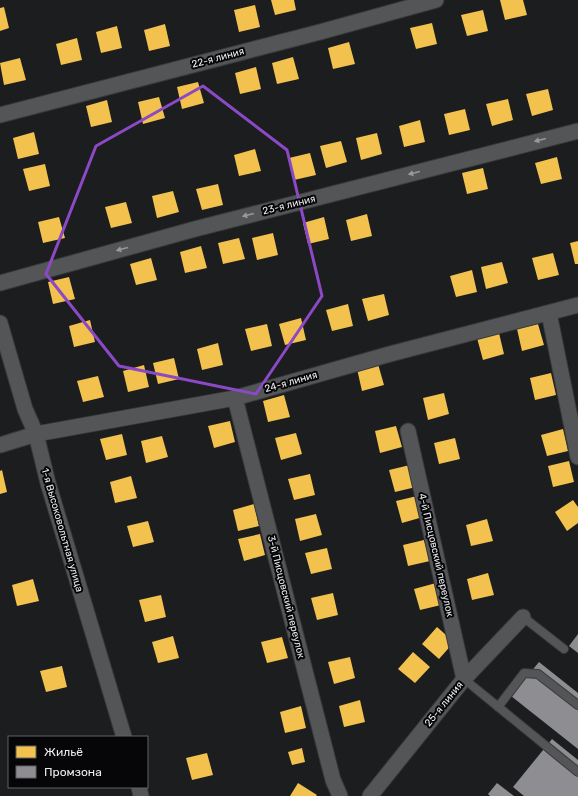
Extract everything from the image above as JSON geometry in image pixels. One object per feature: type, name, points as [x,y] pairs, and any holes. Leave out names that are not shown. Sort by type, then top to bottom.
[{"type":"street","name":"22-я линия","points":[[0,115],[320,32],[436,0]]},
{"type":"street","name":"23-я линия","points":[[0,283],[195,229],[578,131]]},
{"type":"street","name":"24-я линия","points":[[0,445],[36,434],[235,398],[390,354],[549,313],[578,304]]},
{"type":"street","points":[[549,313],[578,457]]},
{"type":"street","name":"1-я Высоковольтная улица","points":[[0,323],[25,409],[36,434],[48,483],[124,736]]},
{"type":"street","name":"3-й Писцовский переулок","points":[[235,398],[333,780],[340,796]]},
{"type":"street","name":"4-й Писцовский переулок","points":[[408,431],[464,679]]},
{"type":"street","name":"25-я линия","points":[[370,796],[464,679],[523,617]]},
{"type":"lane","points":[[523,617],[564,649]]},
{"type":"lane","points":[[498,707],[524,673],[538,674],[578,706]]},
{"type":"lane","points":[[464,679],[578,772]]},
{"type":"highlighted area","points":[[203,86],[287,150],[322,296],[256,394],[119,366],[46,274],[96,146]]},
{"type":"building: Жильё","points":[[271,0],[294,0],[296,10],[275,15]]},
{"type":"building: Жильё","points":[[500,0],[523,0],[527,15],[505,20]]},
{"type":"building: Жильё","points":[[255,5],[260,27],[239,32],[234,10]]},
{"type":"building: Жильё","points":[[4,7],[9,28],[0,31],[0,8]]},
{"type":"building: Жильё","points":[[483,10],[488,31],[467,36],[461,15]]},
{"type":"building: Жильё","points":[[432,23],[437,44],[416,49],[410,28]]},
{"type":"building: Жильё","points":[[165,24],[170,46],[149,51],[144,30]]},
{"type":"building: Жильё","points":[[117,26],[122,48],[101,53],[96,32]]},
{"type":"building: Жильё","points":[[77,38],[82,60],[61,65],[56,44]]},
{"type":"building: Жильё","points":[[349,42],[355,64],[333,69],[328,48]]},
{"type":"building: Жильё","points":[[293,57],[299,79],[277,84],[272,63]]},
{"type":"building: Жильё","points":[[20,58],[26,80],[4,85],[0,63]]},
{"type":"building: Жильё","points":[[256,67],[261,89],[240,94],[235,73]]},
{"type":"building: Жильё","points":[[198,82],[204,103],[182,109],[177,87]]},
{"type":"building: Жильё","points":[[548,89],[553,110],[532,116],[526,94]]},
{"type":"building: Жильё","points":[[159,97],[165,118],[143,124],[138,102]]},
{"type":"building: Жильё","points":[[508,99],[513,120],[492,126],[486,104]]},
{"type":"building: Жильё","points":[[107,100],[112,122],[91,127],[86,106]]},
{"type":"building: Жильё","points":[[465,109],[470,130],[449,135],[444,114]]},
{"type":"building: Жильё","points":[[420,120],[425,142],[404,147],[399,126]]},
{"type":"building: Жильё","points":[[34,132],[39,154],[18,159],[13,138]]},
{"type":"building: Жильё","points":[[377,133],[382,154],[361,160],[356,138]]},
{"type":"building: Жильё","points":[[341,141],[347,162],[326,168],[320,146]]},
{"type":"building: Жильё","points":[[255,149],[261,171],[239,176],[234,155]]},
{"type":"building: Жильё","points":[[310,153],[316,175],[294,180],[289,158]]},
{"type":"building: Жильё","points":[[557,157],[562,179],[541,184],[535,163]]},
{"type":"building: Жильё","points":[[45,164],[50,186],[29,191],[23,169]]},
{"type":"building: Жильё","points":[[483,168],[488,189],[467,194],[462,173]]},
{"type":"building: Жильё","points":[[218,184],[223,205],[202,210],[196,189]]},
{"type":"building: Жильё","points":[[173,191],[179,212],[157,218],[152,196]]},
{"type":"building: Жильё","points":[[126,202],[132,223],[111,228],[105,207]]},
{"type":"building: Жильё","points":[[367,214],[372,236],[351,241],[346,220]]},
{"type":"building: Жильё","points":[[59,217],[65,238],[43,243],[38,222]]},
{"type":"building: Жильё","points":[[324,217],[329,239],[308,244],[303,223]]},
{"type":"building: Жильё","points":[[273,233],[278,255],[257,260],[252,238]]},
{"type":"building: Жильё","points":[[239,238],[245,259],[223,264],[218,243]]},
{"type":"building: Жильё","points":[[578,241],[578,264],[575,264],[570,243]]},
{"type":"building: Жильё","points":[[201,246],[207,268],[185,273],[180,252]]},
{"type":"building: Жильё","points":[[553,253],[559,275],[538,280],[532,258]]},
{"type":"building: Жильё","points":[[151,258],[157,280],[136,285],[130,264]]},
{"type":"building: Жильё","points":[[502,262],[508,283],[486,289],[481,267]]},
{"type":"building: Жильё","points":[[472,270],[477,292],[456,297],[450,276]]},
{"type":"building: Жильё","points":[[69,277],[75,299],[53,304],[48,282]]},
{"type":"building: Жильё","points":[[384,294],[389,315],[368,321],[362,299]]},
{"type":"building: Жильё","points":[[348,304],[353,326],[332,331],[326,310]]},
{"type":"building: Жильё","points":[[301,318],[306,340],[285,345],[279,324]]},
{"type":"building: Жильё","points":[[90,320],[95,342],[74,347],[69,326]]},
{"type":"building: Жильё","points":[[267,324],[272,346],[251,351],[245,329]]},
{"type":"building: Жильё","points":[[538,324],[544,345],[522,351],[517,329]]},
{"type":"building: Жильё","points":[[499,333],[504,354],[483,360],[477,338]]},
{"type":"building: Жильё","points":[[218,343],[223,365],[202,370],[197,349]]},
{"type":"building: Жильё","points":[[174,358],[179,379],[158,384],[153,363]]},
{"type":"building: Жильё","points":[[378,364],[384,385],[362,391],[357,369]]},
{"type":"building: Жильё","points":[[144,365],[149,387],[128,392],[123,371]]},
{"type":"building: Жильё","points":[[551,373],[556,395],[535,400],[530,378]]},
{"type":"building: Жильё","points":[[98,376],[104,397],[83,402],[77,381]]},
{"type":"building: Жильё","points":[[444,393],[449,414],[428,420],[423,398]]},
{"type":"building: Жильё","points":[[284,395],[290,417],[268,422],[263,401]]},
{"type":"building: Жильё","points":[[230,421],[235,442],[214,448],[208,426]]},
{"type":"building: Жильё","points":[[396,426],[402,447],[380,453],[375,431]]},
{"type":"building: Жильё","points":[[563,429],[568,451],[547,456],[541,435]]},
{"type":"building: Жильё","points":[[296,433],[302,454],[281,460],[275,438]]},
{"type":"building: Жильё","points":[[122,434],[127,455],[106,460],[100,439]]},
{"type":"building: Жильё","points":[[162,436],[168,457],[146,463],[141,441]]},
{"type":"building: Жильё","points":[[455,438],[460,459],[439,464],[434,443]]},
{"type":"building: Жильё","points":[[569,461],[574,482],[553,487],[548,466]]},
{"type":"building: Жильё","points":[[410,465],[416,487],[395,492],[389,470]]},
{"type":"building: Жильё","points":[[2,470],[7,492],[0,494],[0,471]]},
{"type":"building: Жильё","points":[[310,474],[315,495],[294,500],[288,479]]},
{"type":"building: Жильё","points":[[131,476],[137,498],[115,503],[110,482]]},
{"type":"building: Жильё","points":[[417,496],[423,517],[402,523],[396,501]]},
{"type":"building: Жильё","points":[[573,500],[578,507],[578,523],[567,531],[555,512]]},
{"type":"building: Жильё","points":[[254,504],[259,526],[238,531],[233,510]]},
{"type":"building: Жильё","points":[[316,514],[322,535],[300,541],[295,519]]},
{"type":"building: Жильё","points":[[487,519],[493,541],[471,546],[466,525]]},
{"type":"building: Жильё","points":[[148,521],[154,542],[133,547],[127,526]]},
{"type":"building: Жильё","points":[[260,534],[265,555],[244,561],[238,539]]},
{"type":"building: Жильё","points":[[424,540],[430,561],[408,566],[403,545]]},
{"type":"building: Жильё","points":[[327,548],[332,569],[311,574],[305,553]]},
{"type":"building: Жильё","points":[[488,573],[494,595],[472,600],[467,579]]},
{"type":"building: Жильё","points":[[33,579],[39,601],[17,606],[12,585]]},
{"type":"building: Жильё","points":[[436,583],[441,605],[420,610],[414,589]]},
{"type":"building: Жильё","points":[[333,593],[338,615],[317,620],[311,598]]},
{"type":"building: Жильё","points":[[161,595],[166,617],[145,622],[139,600]]},
{"type":"building: Жильё","points":[[437,627],[454,642],[439,659],[422,644]]},
{"type":"building: Жильё","points":[[173,636],[179,658],[158,663],[152,642]]},
{"type":"building: Жильё","points":[[282,637],[288,658],[267,663],[261,642]]},
{"type":"building: Жильё","points":[[413,652],[430,667],[415,683],[398,669]]},
{"type":"building: Жильё","points":[[350,657],[355,678],[334,684],[328,662]]},
{"type":"building: Жильё","points":[[62,666],[67,687],[46,692],[40,671]]},
{"type":"building: Жильё","points":[[360,700],[365,722],[344,727],[339,706]]},
{"type":"building: Жильё","points":[[301,706],[306,728],[285,733],[280,712]]},
{"type":"building: Жильё","points":[[302,748],[305,762],[292,765],[288,752]]},
{"type":"building: Жильё","points":[[207,753],[213,775],[192,780],[186,758]]},
{"type":"building: Жильё","points":[[298,783],[317,795],[290,796]]},
{"type":"building: Промзона","points":[[578,634],[578,653],[569,646]]},
{"type":"building: Промзона","points":[[539,662],[578,693],[578,749],[511,696]]},
{"type":"building: Промзона","points":[[552,739],[578,760],[578,796],[524,796],[513,787]]},
{"type":"building: Промзона","points":[[497,783],[514,796],[490,796],[488,794]]}]
